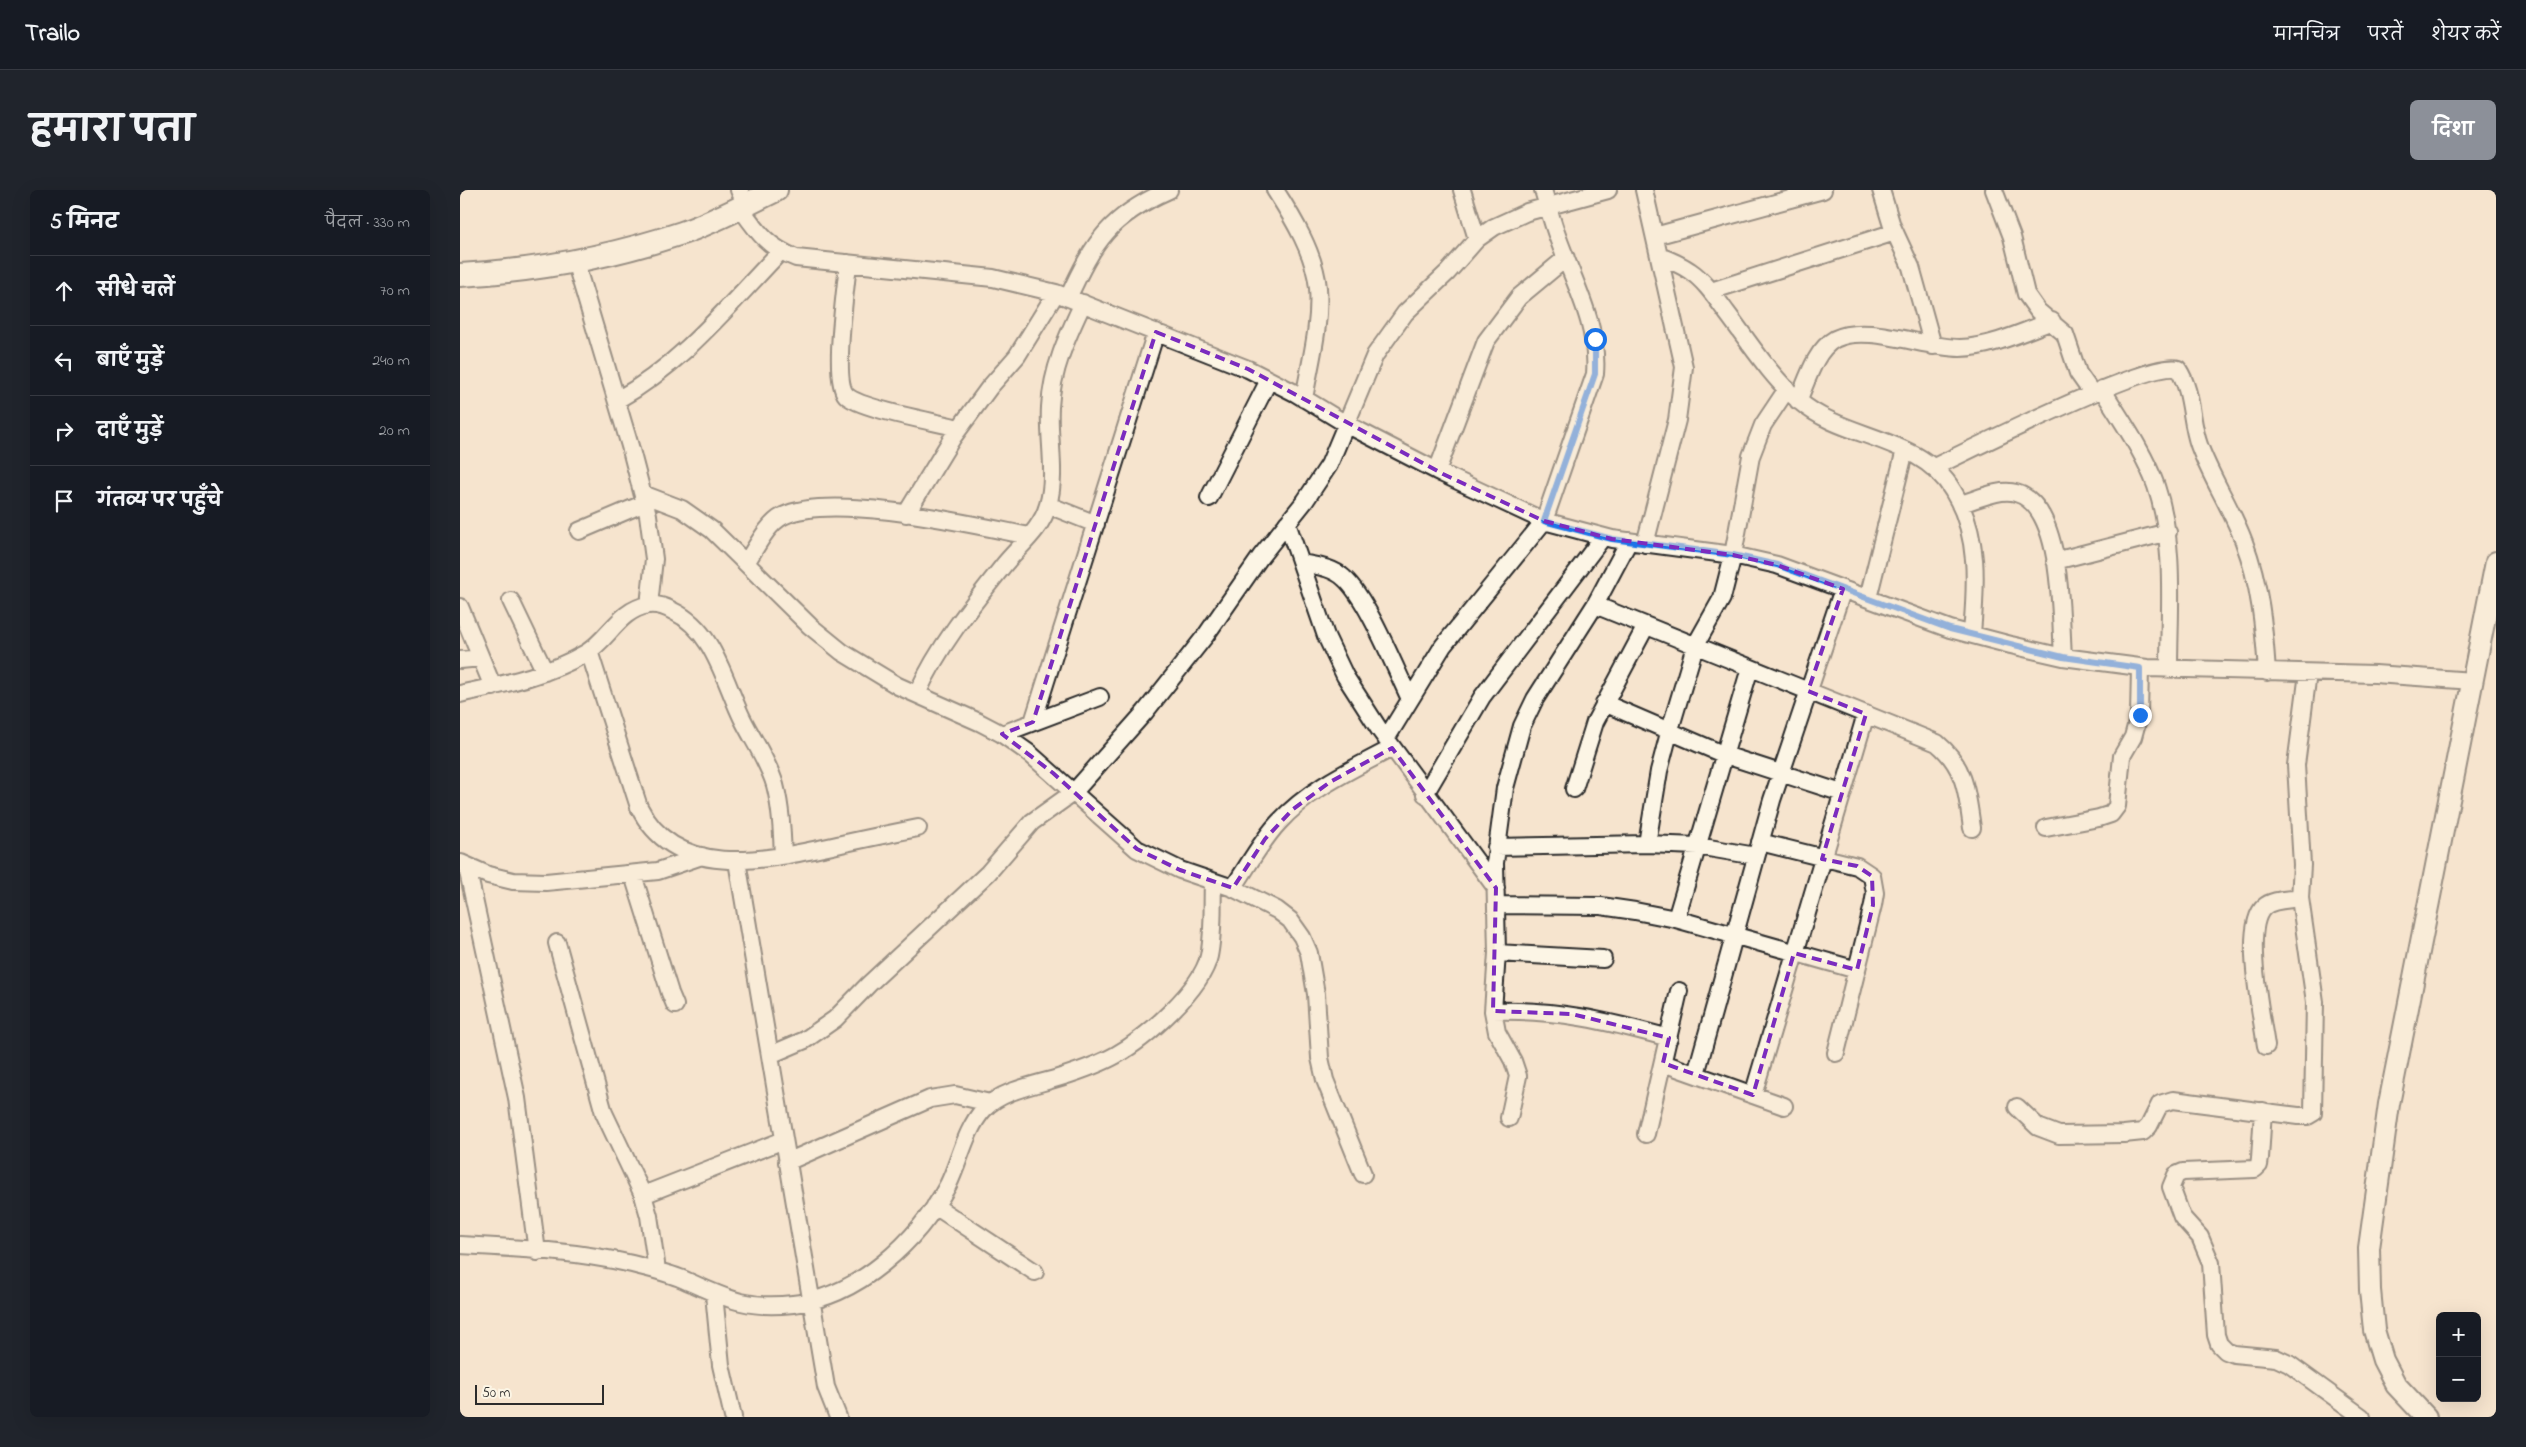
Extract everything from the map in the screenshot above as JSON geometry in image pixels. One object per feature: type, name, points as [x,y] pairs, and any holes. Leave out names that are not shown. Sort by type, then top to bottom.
[{"type":"main road","points":[[460,275],[545,268],[610,254],[683,233],[742,201],[776,190]]},
{"type":"street","points":[[917,694],[925,675],[948,640],[1004,564],[1029,536],[1043,517],[1048,505],[1051,476],[1050,407],[1052,389],[1062,347],[1069,298],[1090,252],[1108,228],[1134,207],[1169,190]]},
{"type":"street","points":[[1275,190],[1309,254],[1318,289],[1315,327],[1304,399]]},
{"type":"street","points":[[1462,190],[1477,240]]},
{"type":"street","points":[[1233,888],[1265,839],[1292,810],[1389,743],[1410,699],[1443,646],[1544,521],[1590,390],[1596,365],[1592,330],[1543,190]]},
{"type":"street","points":[[770,1054],[805,1040],[835,1019],[869,984],[988,873],[1032,822],[1074,792],[1172,679],[1305,501],[1329,465],[1375,355],[1393,327],[1477,240],[1512,217],[1608,190]]},
{"type":"street","points":[[1644,190],[1682,351],[1683,384],[1677,420],[1645,544]]},
{"type":"street","points":[[1655,236],[1823,190]]},
{"type":"street","points":[[1881,190],[1895,232],[1911,267],[1932,346]]},
{"type":"street","points":[[1994,190],[2012,237],[2026,294],[2038,311],[2061,330],[2069,342],[2078,373],[2097,391],[2153,478],[2168,532],[2168,669]]},
{"type":"street","points":[[742,201],[764,240],[780,252],[810,260],[993,278],[1069,298],[1248,369],[1346,424],[1437,471],[1544,521],[1603,537],[1733,555],[1777,565],[1950,629],[2063,657],[2140,668],[2375,674],[2473,681]]},
{"type":"street","points":[[1711,292],[1895,232]]},
{"type":"street","points":[[617,400],[643,386],[675,360],[780,252]]},
{"type":"street","points":[[1659,256],[1689,270],[1711,292],[1793,395],[1815,412],[1843,426],[1905,450],[1934,467],[1954,490],[1971,536],[1974,554],[1975,583],[1972,634]]},
{"type":"street","points":[[1437,471],[1486,341],[1519,297],[1566,258]]},
{"type":"street","points":[[575,261],[644,498],[654,559],[650,604]]},
{"type":"street","points":[[848,263],[840,366],[842,389],[847,397],[869,406],[959,428]]},
{"type":"street","points":[[906,514],[959,428],[989,388],[1069,298]]},
{"type":"street","points":[[1647,844],[1659,771],[1669,733],[1695,646],[1722,598],[1733,555],[1756,442],[1763,425],[1793,395],[1826,346],[1839,338],[1852,335],[1878,336],[1932,346],[1962,348],[1979,345],[2052,321]]},
{"type":"street","points":[[1033,722],[1156,332]]},
{"type":"street","points":[[1934,467],[2097,391],[2171,366],[2178,369],[2188,390],[2194,430],[2200,447],[2243,539],[2254,569],[2262,612],[2267,672]]},
{"type":"street","points":[[1209,498],[1269,380]]},
{"type":"street","points":[[1868,598],[1905,450]]},
{"type":"street","points":[[1960,504],[2006,492],[2024,496],[2040,513],[2050,535],[2055,561],[2063,657]]},
{"type":"street","points":[[579,530],[644,498],[666,502],[698,519],[810,626],[842,652],[898,686],[1002,734],[1074,792],[1138,849],[1180,870],[1233,888],[1277,910],[1290,920],[1302,937],[1309,953],[1313,973],[1320,1058],[1325,1080],[1363,1174]]},
{"type":"street","points":[[1048,505],[1096,524]]},
{"type":"street","points":[[746,563],[772,524],[782,516],[794,511],[823,507],[906,514],[1029,536]]},
{"type":"street","points":[[1287,523],[1335,657],[1389,743],[1496,888]]},
{"type":"street","points":[[2055,561],[2168,532]]},
{"type":"street","points":[[1425,794],[1482,697],[1603,537]]},
{"type":"street","points":[[1509,1118],[1518,1076],[1513,1060],[1497,1032],[1493,1011],[1497,953],[1496,847],[1505,788],[1522,726],[1535,699],[1551,671],[1595,605],[1629,541]]},
{"type":"street","points":[[2426,1417],[2396,1385],[2383,1360],[2374,1330],[2370,1290],[2369,1248],[2389,1104],[2496,562]]},
{"type":"street","points":[[1301,563],[1334,571],[1343,577],[1356,592],[1410,699]]},
{"type":"street","points":[[1696,1074],[1733,936],[1781,773],[1843,589]]},
{"type":"street","points":[[511,601],[545,672]]},
{"type":"street","points":[[460,694],[545,672],[589,651],[626,614],[650,604],[664,607],[691,622],[704,636],[714,652],[728,687],[761,751],[774,784],[780,810],[783,856]]},
{"type":"street","points":[[1595,605],[1925,737],[1955,760],[1963,781],[1972,828]]},
{"type":"street","points":[[460,607],[493,687]]},
{"type":"street","points":[[1574,789],[1585,751],[1604,703],[1646,626]]},
{"type":"street","points":[[589,651],[630,782],[646,822],[657,834],[671,844],[721,861],[738,861],[783,856],[918,828]]},
{"type":"street","points":[[460,660],[481,658]]},
{"type":"street","points":[[1676,919],[1750,668]]},
{"type":"street","points":[[2046,828],[2099,818],[2111,814],[2117,806],[2122,756],[2133,738],[2140,715],[2140,668]]},
{"type":"street","points":[[2017,1108],[2038,1127],[2070,1136],[2142,1132],[2149,1126],[2160,1104],[2166,1101],[2308,1116],[2313,1113],[2314,995],[2300,898],[2302,865],[2296,765],[2308,673]]},
{"type":"street","points":[[1002,734],[1100,697]]},
{"type":"street","points":[[1604,703],[1669,733],[1725,755],[1842,793]]},
{"type":"street","points":[[1753,1095],[1866,714]]},
{"type":"street","points":[[1496,847],[1647,844],[1758,849],[1857,866],[1872,876],[1875,893],[1836,1053]]},
{"type":"street","points":[[463,865],[488,876],[513,881],[546,882],[658,870],[702,856]]},
{"type":"street","points":[[738,861],[826,1387],[838,1417]]},
{"type":"street","points":[[463,865],[518,1098],[538,1252]]},
{"type":"street","points":[[632,874],[675,1005]]},
{"type":"street","points":[[460,1245],[594,1258],[656,1270],[714,1294],[754,1306],[794,1304],[842,1292],[862,1280],[883,1263],[919,1227],[934,1206],[954,1171],[974,1124],[990,1103],[1009,1094],[1080,1071],[1119,1054],[1149,1030],[1183,998],[1204,970],[1209,956],[1213,882]]},
{"type":"street","points":[[2266,1046],[2257,981],[2253,929],[2264,907],[2272,902],[2300,898]]},
{"type":"street","points":[[1497,905],[1601,906],[1676,919],[1857,970]]},
{"type":"street","points":[[557,943],[604,1113],[643,1195],[649,1216],[656,1270]]},
{"type":"street","points":[[1497,953],[1603,958]]},
{"type":"street","points":[[1646,1134],[1679,991]]},
{"type":"street","points":[[1493,1011],[1543,1011],[1572,1014],[1669,1038]]},
{"type":"street","points":[[1663,1063],[1784,1106]]},
{"type":"street","points":[[787,1162],[930,1099],[955,1096],[990,1103]]},
{"type":"street","points":[[2264,1111],[2259,1165],[2255,1169],[2183,1172],[2176,1175],[2171,1187],[2182,1217],[2200,1237],[2211,1263],[2216,1335],[2219,1344],[2226,1351],[2276,1358],[2289,1364],[2362,1417]]},
{"type":"street","points":[[643,1195],[784,1140]]},
{"type":"street","points":[[934,1206],[1035,1272]]},
{"type":"street","points":[[714,1294],[721,1365],[733,1417]]},
{"type":"highlighted area","points":[[1156,332],[1248,369],[1443,474],[1544,521],[1612,539],[1733,555],[1777,565],[1843,589],[1808,691],[1866,714],[1822,859],[1857,866],[1872,876],[1873,905],[1857,970],[1794,953],[1753,1095],[1663,1063],[1669,1038],[1572,1014],[1493,1011],[1496,888],[1392,748],[1330,782],[1292,810],[1265,839],[1233,888],[1180,870],[1137,849],[1053,773],[1002,734],[1033,722]]},
{"type":"route","points":[[1595,339],[1595,374],[1544,521],[1612,539],[1733,555],[1777,565],[1814,577],[1950,629],[2063,657],[2140,668],[2140,715]]}]
